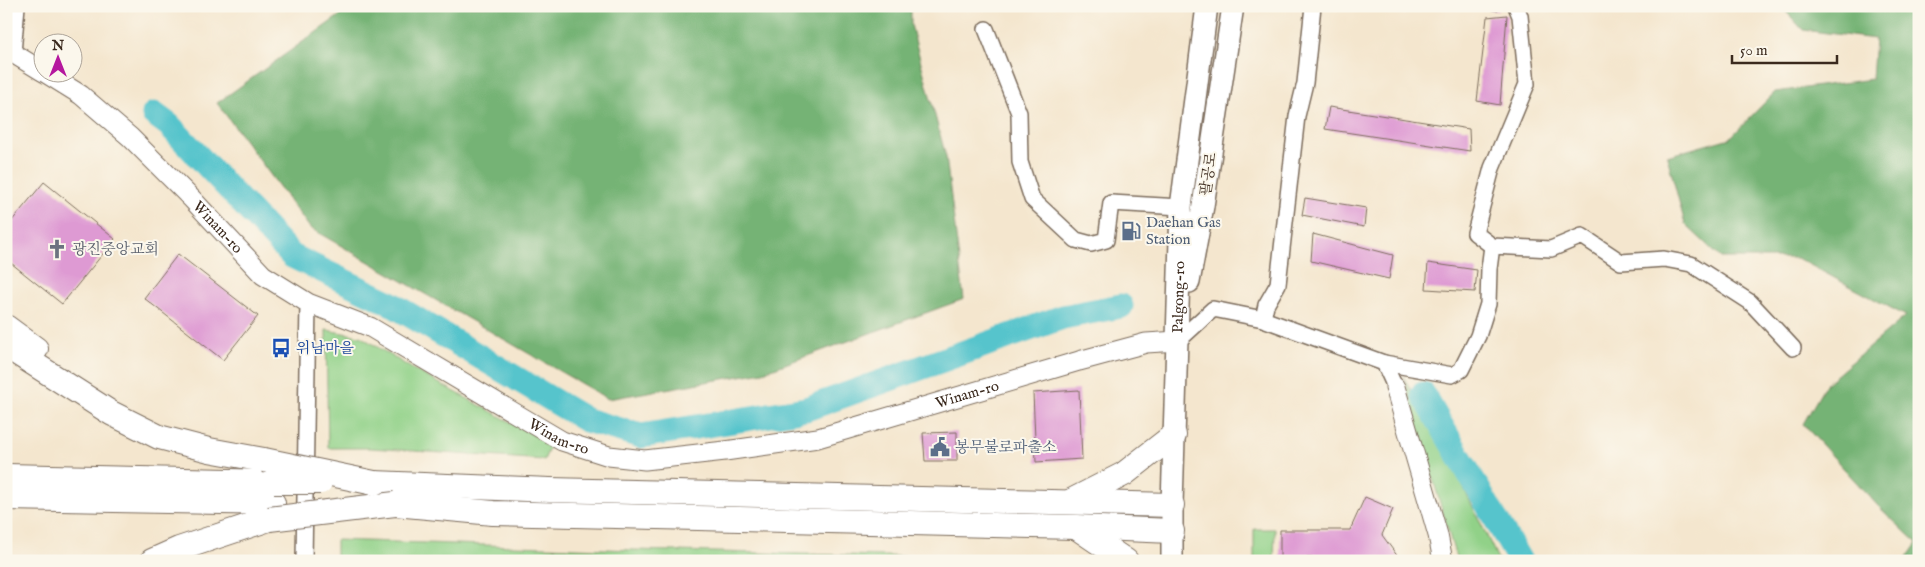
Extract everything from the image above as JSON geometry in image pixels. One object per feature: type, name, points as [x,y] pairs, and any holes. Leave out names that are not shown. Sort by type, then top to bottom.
[{"type":"highway","points":[[6,327],[147,430]]},
{"type":"highway","points":[[6,346],[112,413],[159,437],[209,450],[270,491]]},
{"type":"highway","points":[[1070,502],[1124,474],[1174,435]]},
{"type":"highway","points":[[152,561],[179,549],[270,491],[374,483],[550,490],[1172,504]]},
{"type":"highway","points":[[17,487],[270,491],[493,513],[1076,526],[1172,531]]},
{"type":"highway","points":[[1076,526],[1126,561]]},
{"type":"main road","name":"Palgong-ro","points":[[1172,561],[1180,207],[1208,6]]},
{"type":"main road","name":"팔공로","points":[[1178,341],[1203,206],[1233,6]]},
{"type":"street","points":[[9,51],[17,6]]},
{"type":"street","points":[[1263,319],[1266,305],[1278,284],[1297,116],[1305,83],[1313,6]]},
{"type":"street","points":[[1516,6],[1520,16],[1527,84],[1492,168],[1475,233],[1492,246],[1551,249],[1582,236],[1622,262],[1664,259],[1690,264],[1750,302],[1793,348]]},
{"type":"street","points":[[986,29],[1019,114],[1020,162],[1032,199],[1068,233],[1076,240],[1091,244],[1106,240],[1110,203],[1180,207]]},
{"type":"street","name":"Winam-ro","points":[[9,51],[32,65]]},
{"type":"street","name":"Winam-ro","points":[[59,82],[81,96],[130,137],[192,199],[262,275],[308,303],[370,327],[562,441],[609,456],[645,460],[725,452],[818,438],[1089,358],[1146,343],[1178,341]]},
{"type":"street","points":[[1178,341],[1214,310],[1263,319],[1384,363],[1452,375],[1461,370],[1478,336],[1488,304],[1492,246]]},
{"type":"street","points":[[304,561],[308,303]]},
{"type":"street","points":[[1384,363],[1395,387],[1438,535],[1443,561]]},
{"type":"green space","points":[[353,6],[911,6],[911,25],[946,157],[964,299],[763,372],[608,399],[310,228],[217,103]]},
{"type":"green space","points":[[1781,6],[1919,6],[1919,561],[1905,561],[1917,543],[1879,507],[1803,424],[1826,384],[1906,316],[1797,258],[1721,258],[1685,224],[1667,156],[1730,138],[1775,92],[1872,79],[1875,39],[1803,30]]},
{"type":"green space","points":[[326,330],[360,336],[411,368],[551,444],[544,460],[371,448],[328,448]]},
{"type":"green space","points":[[1403,376],[1455,470],[1499,561],[1457,561]]},
{"type":"green space","points":[[1254,529],[1275,529],[1274,561],[1254,561]]},
{"type":"green space","points":[[336,540],[633,550],[1095,561],[336,561]]},
{"type":"building","points":[[1498,6],[1498,11],[1477,7]]},
{"type":"building","points":[[1507,15],[1500,105],[1477,101],[1487,17]]},
{"type":"building","points":[[1329,107],[1469,129],[1470,151],[1325,129]]},
{"type":"building","name":"광진중앙교회","points":[[44,182],[115,239],[62,304],[6,259],[6,228]]},
{"type":"building","points":[[1305,198],[1366,208],[1364,227],[1302,215]]},
{"type":"building","points":[[1313,234],[1393,255],[1389,279],[1311,261]]},
{"type":"building","points":[[178,254],[258,316],[223,360],[144,298]]},
{"type":"building","points":[[1428,263],[1477,270],[1475,292],[1426,289]]},
{"type":"building","points":[[1079,390],[1082,459],[1036,462],[1033,393]]},
{"type":"building","name":"봉무불로파출소","points":[[957,432],[957,461],[925,461],[923,433]]},
{"type":"building","points":[[1365,497],[1393,509],[1382,535],[1401,561],[1331,561],[1329,558],[1280,558],[1280,530],[1350,530]]},
{"type":"waterway","points":[[154,114],[169,125],[292,256],[388,302],[586,420],[641,436],[806,409],[1063,317],[1121,306]]},
{"type":"waterway","points":[[1423,394],[1520,561]]},
{"type":"place","name":"Daehan Gas Station","points":[[1131,231]]},
{"type":"place","name":"광진중앙교회","points":[[57,249]]},
{"type":"place","name":"위남마을","points":[[281,348]]},
{"type":"place","name":"봉무불로파출소","points":[[940,447]]}]
